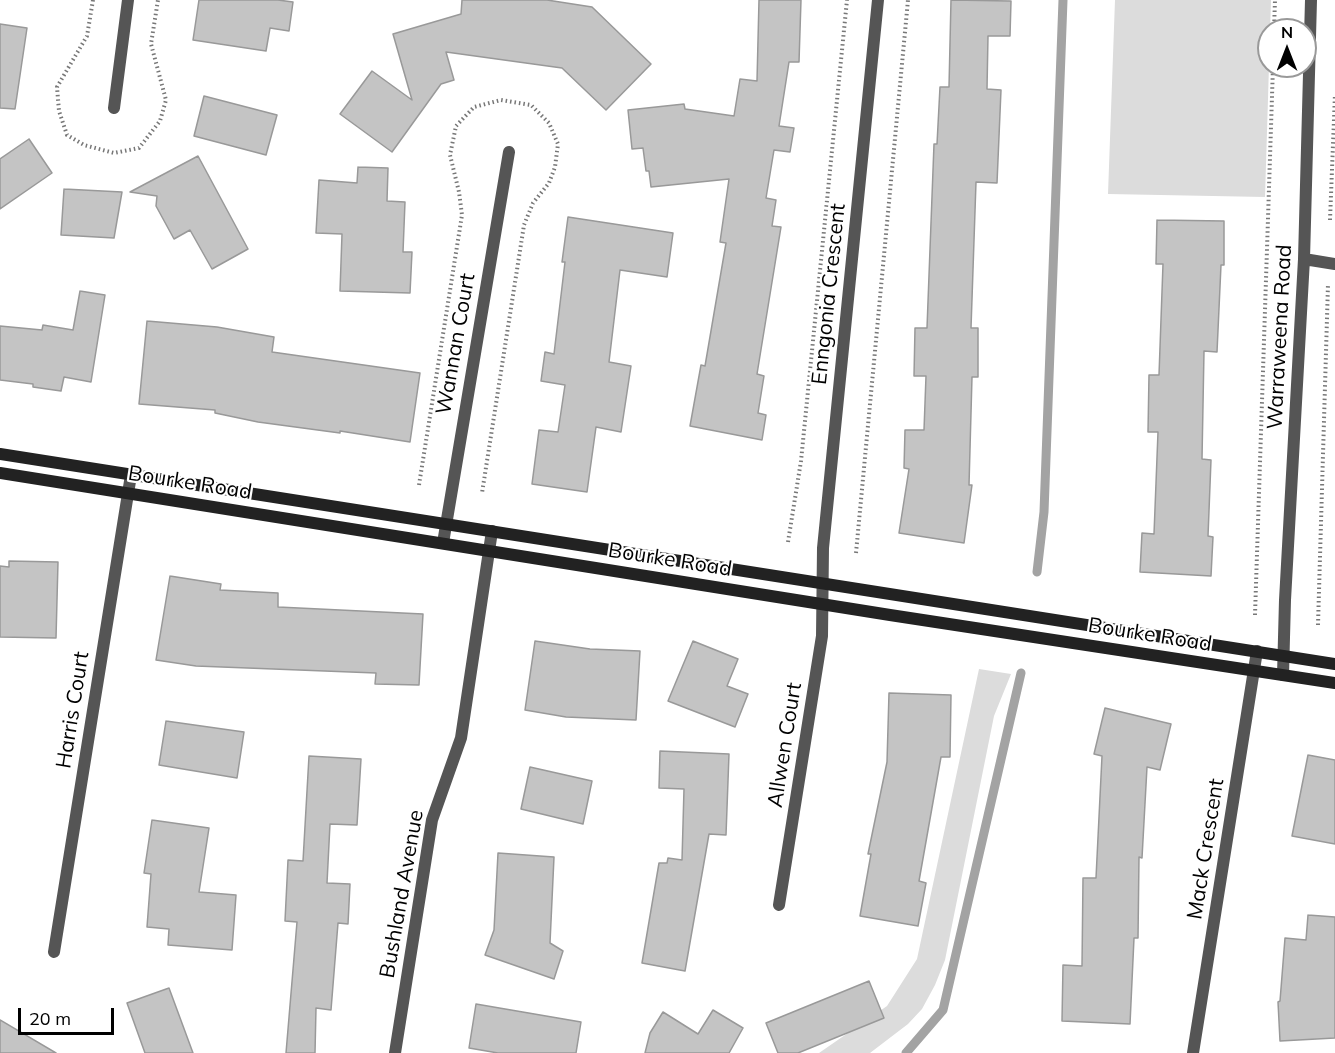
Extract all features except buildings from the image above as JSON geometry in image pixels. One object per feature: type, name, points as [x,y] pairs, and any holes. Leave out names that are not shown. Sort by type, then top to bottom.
[{"type":"main road","name":"Bourke Road","points":[[0,454],[492,531],[1254,671],[1335,683]]},
{"type":"main road","name":"Bourke Road","points":[[0,473],[489,550],[1257,651],[1335,664]]},
{"type":"street","points":[[114,108],[128,0]]},
{"type":"street","name":"Enngonia Crescent","points":[[822,593],[823,548],[878,0]]},
{"type":"street","name":"Warraweena Road","points":[[1283,675],[1304,259],[1311,0]]},
{"type":"street","name":"Wannan Court","points":[[443,543],[509,152]]},
{"type":"street","points":[[1304,259],[1332,264]]},
{"type":"street","name":"Harris Court","points":[[54,952],[131,475]]},
{"type":"street","name":"Bushland Avenue","points":[[396,1053],[429,835],[432,820],[461,738],[492,531]]},
{"type":"street","name":"Allwen Court","points":[[779,904],[821,643],[822,593]]},
{"type":"street","name":"Mack Crescent","points":[[1193,1053],[1257,651]]},
{"type":"path","points":[[788,543],[801,461],[847,0]]},
{"type":"path","points":[[855,553],[908,0]]},
{"type":"path","points":[[1274,18],[1275,0]]},
{"type":"path","points":[[1255,615],[1273,78]]},
{"type":"path","points":[[1335,94],[1330,223],[1335,223]]},
{"type":"path","points":[[1318,625],[1332,264]]},
{"type":"shaded area","points":[[1115,0],[1271,0],[1270,18],[1257,18],[1257,78],[1269,78],[1265,197],[1108,194]]},
{"type":"shaded area","points":[[979,669],[1011,674],[994,716],[945,960],[935,985],[922,1009],[908,1024],[870,1053],[819,1053],[887,1006],[917,959]]},
{"type":"waterway","points":[[1037,572],[1044,512],[1063,0]]},
{"type":"waterway","points":[[906,1053],[943,1010],[1021,673]]}]
